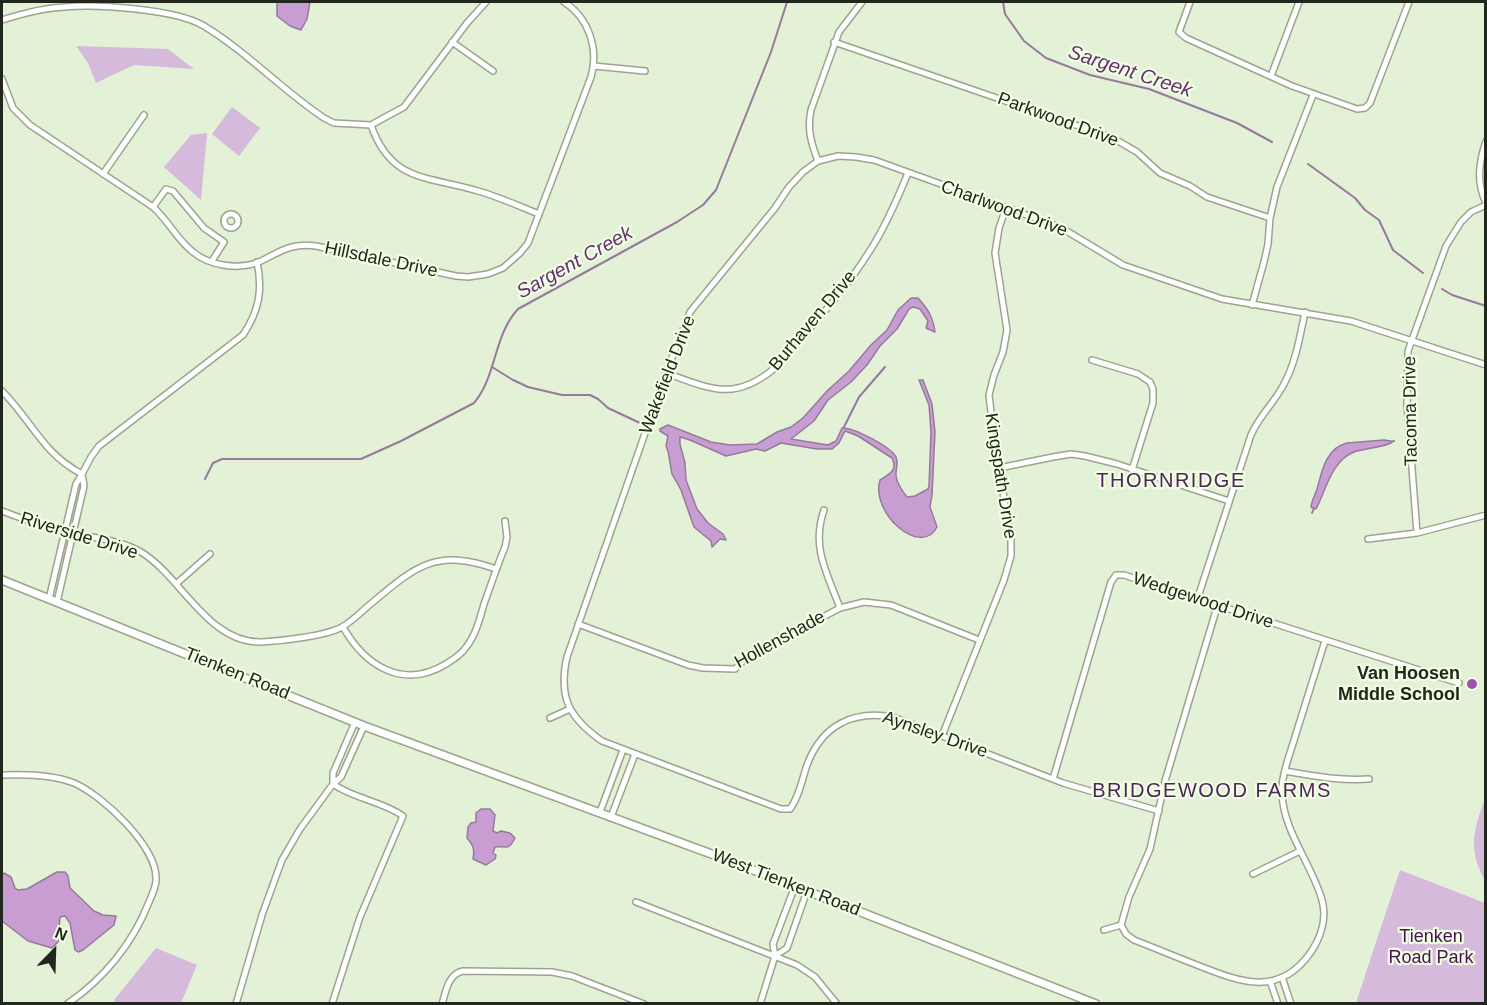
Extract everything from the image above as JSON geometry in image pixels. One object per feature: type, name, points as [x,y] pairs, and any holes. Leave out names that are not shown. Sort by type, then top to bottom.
[{"type":"street","points":[[2,20],[40,10],[64,7],[128,9],[180,16],[204,26],[324,118],[334,123],[371,125],[404,107],[466,22],[486,2]]},
{"type":"street","name":"Hillsdale Drive","points":[[2,79],[13,108],[21,117],[153,207],[163,215],[192,252],[212,261],[236,267],[257,262],[292,247],[316,246],[456,276],[480,276],[503,268],[528,243],[594,66],[594,50],[588,30],[577,12],[564,2]]},
{"type":"street","points":[[818,161],[810,139],[811,110],[834,42],[862,2]]},
{"type":"street","points":[[1190,2],[1179,32],[1186,38],[1313,95],[1357,109],[1365,108],[1370,103],[1409,2]]},
{"type":"street","points":[[1271,76],[1299,2]]},
{"type":"street","points":[[452,42],[493,71]]},
{"type":"street","name":"Parkwood Drive","points":[[834,42],[1113,138],[1137,152],[1160,173],[1190,186],[1207,197],[1270,218]]},
{"type":"street","points":[[594,66],[645,71]]},
{"type":"street","points":[[1252,305],[1266,253],[1270,218],[1277,187],[1313,95]]},
{"type":"street","points":[[103,174],[144,115]]},
{"type":"street","points":[[371,125],[382,150],[400,168],[416,176],[477,191],[539,214]]},
{"type":"street","points":[[1485,141],[1479,161],[1485,204]]},
{"type":"street","name":"Charlwood Drive","points":[[818,161],[838,156],[856,157],[908,173],[1060,227],[1123,265],[1222,299],[1305,312]]},
{"type":"street","name":"Wakefield Drive","points":[[570,709],[563,685],[564,671],[666,373],[690,312],[775,208],[789,187],[818,161]]},
{"type":"street","name":"Burhaven Drive","points":[[666,373],[717,390],[748,386],[761,380],[775,368],[855,273],[870,251],[898,198],[908,173]]},
{"type":"street","points":[[153,207],[166,189],[173,191],[204,228],[224,242]]},
{"type":"street","name":"Tacoma Drive","points":[[1417,533],[1407,404],[1408,351],[1446,246],[1461,222],[1471,212],[1485,204]]},
{"type":"street","name":"Kingspath Drive","points":[[942,736],[1004,580],[1011,556],[1011,540],[989,394],[1003,352],[1007,330],[995,252],[999,228],[1006,208]]},
{"type":"street","points":[[212,261],[232,228]]},
{"type":"street","points":[[49,599],[76,484],[91,457],[99,446],[243,335],[255,315],[260,296],[257,262]]},
{"type":"street","points":[[1197,600],[1255,425],[1273,403],[1291,370],[1305,312],[1351,321],[1485,365]]},
{"type":"street","points":[[1092,360],[1138,374],[1150,382],[1154,388],[1153,403],[1132,470]]},
{"type":"street","points":[[2,391],[55,456],[82,474],[84,486],[57,602]]},
{"type":"street","points":[[999,468],[1071,454],[1093,458],[1229,501]]},
{"type":"street","points":[[824,510],[818,526],[818,542],[840,608]]},
{"type":"street","name":"Riverside Drive","points":[[2,511],[65,532],[123,545],[141,552],[222,630],[241,639],[261,642],[318,634],[343,627],[401,579],[436,560],[462,560],[496,569]]},
{"type":"street","points":[[1368,539],[1417,533],[1485,516]]},
{"type":"street","points":[[343,627],[358,650],[368,659],[389,671],[412,675],[438,669],[460,654],[472,637],[505,547],[507,537],[505,521]]},
{"type":"street","points":[[176,584],[210,554]]},
{"type":"street","name":"Wedgewood Drive","points":[[1053,779],[1111,582],[1116,575],[1124,575],[1217,607],[1459,683]]},
{"type":"street","name":"Tienken Road","points":[[2,580],[364,726],[474,766]]},
{"type":"street","name":"Hollenshade","points":[[579,624],[688,665],[703,668],[735,669],[747,657],[840,608],[864,602],[884,604],[979,640]]},
{"type":"street","points":[[1217,607],[1165,781],[1150,849],[1131,891],[1121,925],[1126,934],[1134,940],[1233,979],[1251,983],[1276,979],[1306,959],[1321,933],[1324,916],[1319,891],[1288,822],[1282,794],[1285,771],[1325,641]]},
{"type":"street","points":[[550,718],[570,709]]},
{"type":"street","name":"Aynsley Drive","points":[[570,709],[584,729],[602,741],[781,809],[790,809],[796,802],[808,762],[816,746],[833,728],[844,720],[878,714],[893,717],[1053,779],[1159,811]]},
{"type":"street","points":[[333,784],[333,773],[354,722]]},
{"type":"street","points":[[236,1004],[262,915],[282,860],[292,841],[333,784],[341,777],[364,726]]},
{"type":"street","points":[[600,812],[623,750]]},
{"type":"street","points":[[611,817],[635,754]]},
{"type":"street","name":"West Tienken Road","points":[[474,766],[795,886],[1096,1004]]},
{"type":"street","points":[[1285,771],[1322,778],[1369,779]]},
{"type":"street","points":[[2,775],[54,777],[92,792],[116,814],[151,856],[156,880],[145,912],[133,934],[113,963],[67,1004]]},
{"type":"street","points":[[332,1004],[360,917],[403,816],[355,797],[333,784]]},
{"type":"street","points":[[1253,874],[1300,851]]},
{"type":"street","points":[[760,1004],[776,956],[773,944],[795,886]]},
{"type":"street","points":[[776,956],[787,948],[807,891]]},
{"type":"street","points":[[636,902],[797,965],[815,977],[837,1004]]},
{"type":"street","points":[[1104,930],[1121,925]]},
{"type":"street","points":[[442,1004],[450,980],[456,972],[552,972],[572,976],[644,1004]]},
{"type":"street","points":[[1276,979],[1278,1004]]},
{"type":"street","points":[[1276,979],[1291,1004]]},
{"type":"green space","points":[[76,46],[168,49],[194,69],[134,65],[96,83],[88,63]]},
{"type":"green space","points":[[232,107],[260,128],[239,156],[212,134]]},
{"type":"green space","points":[[207,133],[201,200],[164,167],[191,135]]},
{"type":"green space","points":[[1485,799],[1485,880],[1476,859],[1474,840]]},
{"type":"green space","name":"Tienken Road Park","points":[[1400,870],[1485,903],[1485,1003],[1356,1003]]},
{"type":"green space","points":[[156,948],[197,965],[181,1003],[115,1003],[114,1000]]},
{"type":"shaded area","points":[[277,2],[310,2],[307,19],[301,30],[290,26],[277,16]]},
{"type":"shaded area","points":[[911,298],[918,298],[925,306],[935,332],[926,328],[928,321],[920,309],[913,307],[909,309],[897,329],[880,346],[867,365],[851,382],[828,400],[814,421],[791,439],[828,445],[836,441],[842,428],[863,434],[893,453],[897,460],[896,476],[899,484],[907,497],[915,496],[928,489],[929,486],[931,432],[929,405],[919,380],[923,380],[932,404],[935,432],[930,507],[937,527],[930,535],[920,537],[899,528],[889,518],[882,506],[879,493],[880,480],[890,474],[893,469],[892,458],[858,436],[845,431],[839,443],[832,449],[781,443],[765,451],[756,449],[726,456],[680,437],[686,480],[697,509],[708,523],[723,534],[726,540],[720,539],[712,547],[711,541],[694,527],[681,490],[672,474],[666,446],[668,436],[660,429],[668,425],[711,442],[730,445],[757,444],[791,427],[803,418],[849,371],[887,330],[898,310]]},
{"type":"shaded area","points":[[1391,441],[1391,443],[1346,456],[1330,476],[1316,509],[1311,507],[1323,468],[1334,450],[1347,443]]},
{"type":"shaded area","points":[[481,809],[490,809],[495,815],[493,831],[510,833],[515,838],[508,846],[495,847],[493,853],[496,855],[495,859],[486,865],[473,859],[473,847],[467,838],[468,827],[471,823],[476,822],[476,813]]},
{"type":"shaded area","points":[[57,872],[65,872],[70,888],[94,911],[103,915],[116,916],[114,925],[78,952],[75,950],[70,923],[65,916],[60,917],[58,942],[52,948],[28,941],[2,921],[2,875],[4,873],[11,877],[18,890],[27,889]]},
{"type":"waterway","name":"Sargent Creek","points":[[205,479],[213,463],[222,459],[361,459],[474,403],[487,381],[504,331],[518,309],[677,222],[703,205],[716,190],[771,52],[787,2]]},
{"type":"waterway","name":"Sargent Creek","points":[[1003,2],[1005,14],[1024,41],[1046,58],[1090,75],[1149,89],[1237,123],[1272,142]]},
{"type":"waterway","name":"Sargent Creek","points":[[1308,164],[1355,198],[1365,210],[1379,220],[1393,250],[1423,273]]},
{"type":"waterway","name":"Sargent Creek","points":[[1442,289],[1452,295],[1486,306]]},
{"type":"waterway","points":[[492,367],[528,387],[562,395],[590,395],[608,408],[640,423]]},
{"type":"waterway","points":[[844,427],[859,397],[885,367]]},
{"type":"waterway","points":[[1312,513],[1314,508]]},
{"type":"place","name":"Van Hoosen Middle School","points":[[1472,684]]},
{"type":"district","name":"THORNRIDGE","points":[[1171,481]]},
{"type":"district","name":"BRIDGEWOOD FARMS","points":[[1212,791]]}]
